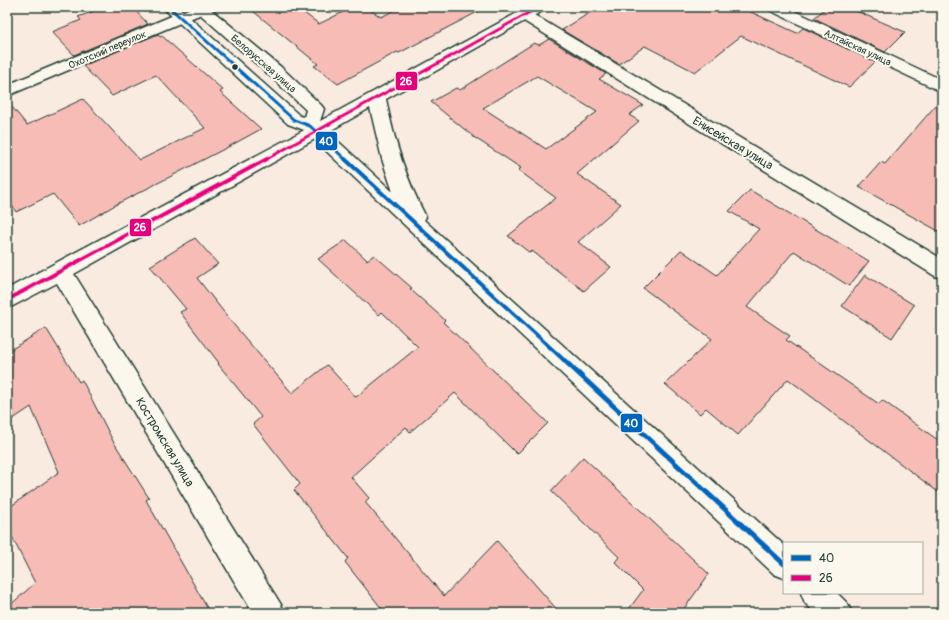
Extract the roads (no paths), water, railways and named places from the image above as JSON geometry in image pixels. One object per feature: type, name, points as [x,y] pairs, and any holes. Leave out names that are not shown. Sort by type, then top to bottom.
[{"type":"street","name":"Белорусская улица","points":[[169,7],[294,120],[313,128],[783,563]]},
{"type":"street","points":[[7,300],[313,128],[377,98],[540,7]]},
{"type":"street","name":"Алтайская улица","points":[[774,7],[942,87]]},
{"type":"street","name":"Белорусская улица","points":[[202,8],[315,108],[313,128]]},
{"type":"street","name":"Охотский переулок","points":[[7,91],[202,8]]},
{"type":"street","name":"Енисейская улица","points":[[524,16],[942,270]]},
{"type":"street","points":[[377,98],[388,153],[396,177],[407,201],[427,235]]},
{"type":"street","name":"Костромская улица","points":[[61,271],[270,613]]},
{"type":"street","points":[[816,594],[837,613]]}]
